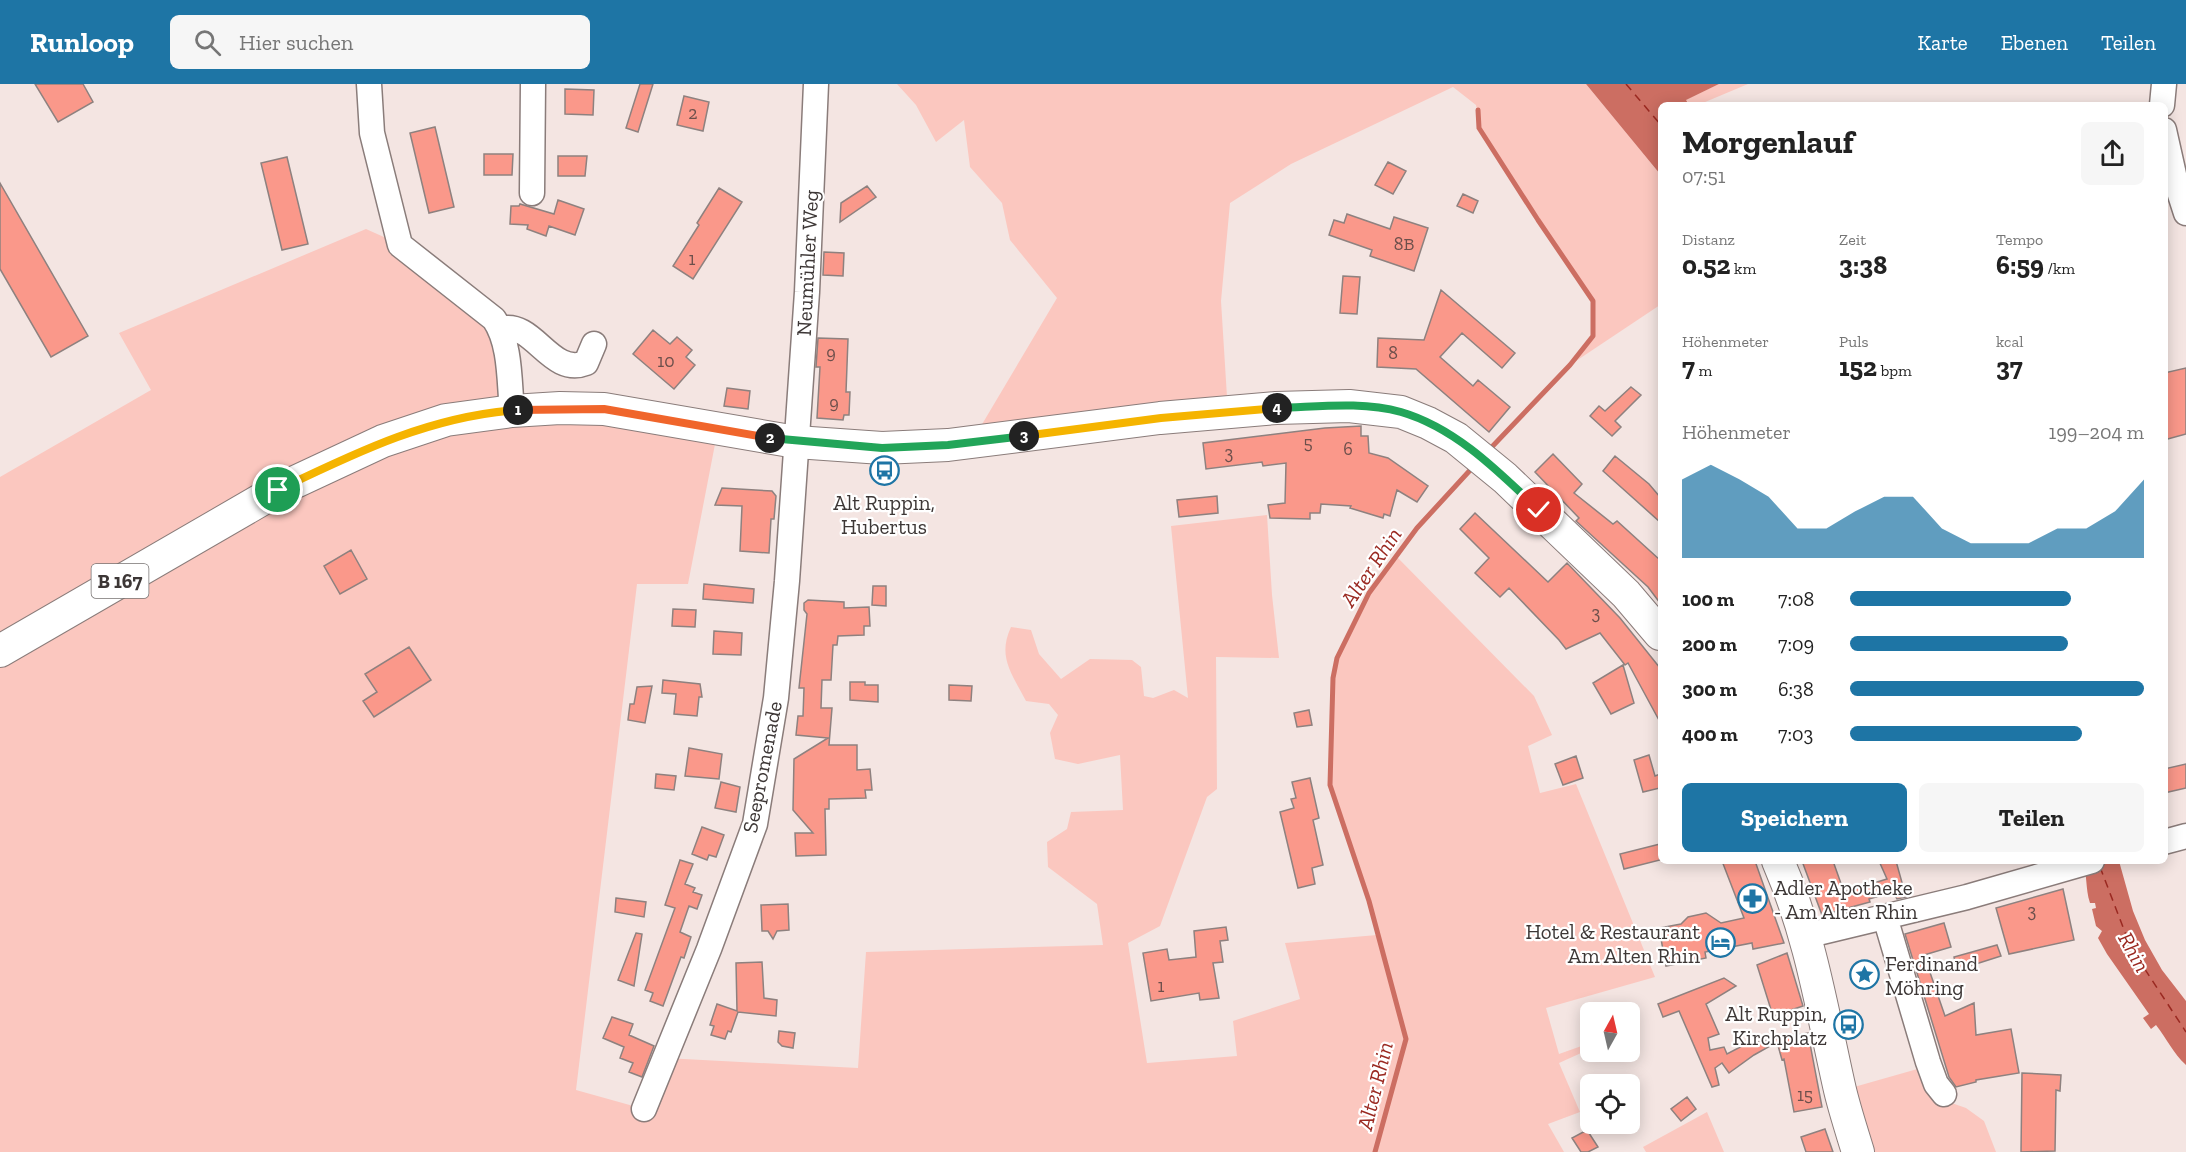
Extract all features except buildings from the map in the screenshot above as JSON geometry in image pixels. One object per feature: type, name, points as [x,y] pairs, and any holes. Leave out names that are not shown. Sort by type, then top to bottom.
[{"type":"main road","name":"B 167","points":[[0,651],[239,512],[320,470],[410,431],[446,420],[512,411],[560,408],[604,409],[721,431],[796,442],[882,448],[948,445],[1161,418],[1276,408],[1349,406],[1401,412],[1428,423],[1470,448],[1505,478],[1626,594],[1658,632]]},
{"type":"main road","points":[[1779,864],[1805,936],[1823,1004],[1840,1091],[1858,1152]]},
{"type":"street","points":[[369,84],[372,133],[400,245],[494,319],[501,329],[509,372],[512,411]]},
{"type":"street","points":[[532,193],[533,84]]},
{"type":"street","name":"Neumühler Weg","points":[[796,442],[807,292],[816,84]]},
{"type":"street","points":[[2162,102],[2163,84]]},
{"type":"street","points":[[2168,148],[2186,213]]},
{"type":"street","points":[[501,329],[509,327],[522,331],[555,359],[567,365],[586,363],[594,344]]},
{"type":"street","name":"Seepromenade","points":[[644,1109],[709,949],[755,824],[776,698],[787,581],[796,442]]},
{"type":"street","points":[[2168,841],[2186,836]]},
{"type":"street","points":[[1805,936],[1967,897],[2082,864]]},
{"type":"street","points":[[1885,916],[1928,1062],[1936,1084],[1944,1094]]},
{"type":"shaded area","points":[[897,84],[1586,84],[1658,172],[1658,306],[1570,365],[1593,336],[1593,301],[1480,128],[1476,105],[1453,87],[1291,164],[1230,203],[1221,301],[1227,397],[981,426],[1057,298],[1010,240],[1002,203],[970,167],[964,120],[936,142],[916,105]]},
{"type":"shaded area","points":[[1719,84],[1748,84],[1705,102],[1685,100]]},
{"type":"shaded area","points":[[366,229],[395,242],[497,331],[501,419],[559,418],[716,439],[688,584],[637,584],[576,1090],[644,1109],[665,1058],[858,1068],[866,952],[1103,945],[1097,904],[1048,867],[1047,842],[1067,829],[1071,812],[1123,810],[1120,755],[1078,764],[1055,759],[1050,733],[1058,715],[1049,704],[1026,701],[1008,665],[1006,656],[1005,647],[1011,627],[1031,630],[1039,654],[1061,679],[1090,659],[1132,660],[1141,667],[1144,696],[1153,698],[1174,690],[1188,698],[1171,526],[1267,515],[1279,658],[1216,657],[1217,789],[1207,797],[1160,926],[1128,943],[1147,1063],[1237,1056],[1233,1021],[1300,999],[1285,943],[1377,935],[1369,901],[1330,785],[1333,678],[1337,658],[1369,593],[1396,556],[1534,696],[1552,735],[1528,746],[1540,793],[1576,784],[1655,977],[1546,1008],[1559,1054],[1580,1047],[1580,1054],[1559,1063],[1580,1112],[1548,1124],[1564,1152],[0,1152],[0,477],[151,390],[119,333]]},
{"type":"shaded area","points":[[1921,1068],[1940,1099],[1966,1108],[1984,1121],[1996,1152],[1858,1152],[1840,1091]]},
{"type":"shaded area","points":[[1707,1112],[1724,1152],[1646,1152],[1643,1147]]},
{"type":"water","points":[[1586,84],[1719,84],[1686,100],[1687,102],[1658,102],[1658,172]]},
{"type":"water","name":"Rhin","points":[[2083,864],[2120,864],[2133,911],[2145,940],[2162,970],[2186,1001],[2186,1065],[2156,1025],[2151,1029],[2143,1018],[2149,1014],[2098,938],[2102,931],[2096,926],[2092,909],[2096,908],[2095,903],[2090,903]]},
{"type":"waterway","name":"Alter Rhin","points":[[1478,110],[1479,128],[1593,301],[1593,336],[1570,365],[1488,451]]},
{"type":"waterway","name":"Alter Rhin","points":[[1375,1152],[1406,1039],[1369,901],[1330,785],[1333,678],[1337,658],[1369,593],[1417,528],[1473,467]]},
{"type":"ferry route","points":[[1626,84],[1658,122]]},
{"type":"ferry route","points":[[2100,867],[2131,948],[2186,1032]]},
{"type":"place","name":"Alt Ruppin, Hubertus","points":[[884,471]]},
{"type":"place","name":"Adler Apotheke - Am Alten Rhin","points":[[1753,899]]},
{"type":"place","name":"Hotel & Restaurant Am Alten Rhin","points":[[1721,943]]},
{"type":"place","name":"Ferdinand Möhring","points":[[1864,975]]},
{"type":"place","name":"Alt Ruppin, Kirchplatz","points":[[1848,1025]]},
{"type":"route","points":[[278,490],[383,441],[410,431],[446,420],[512,411],[560,408],[604,409],[721,431],[796,442],[882,448],[948,445],[1161,418],[1276,408],[1349,406],[1401,412],[1456,438],[1505,478],[1539,510]]}]
